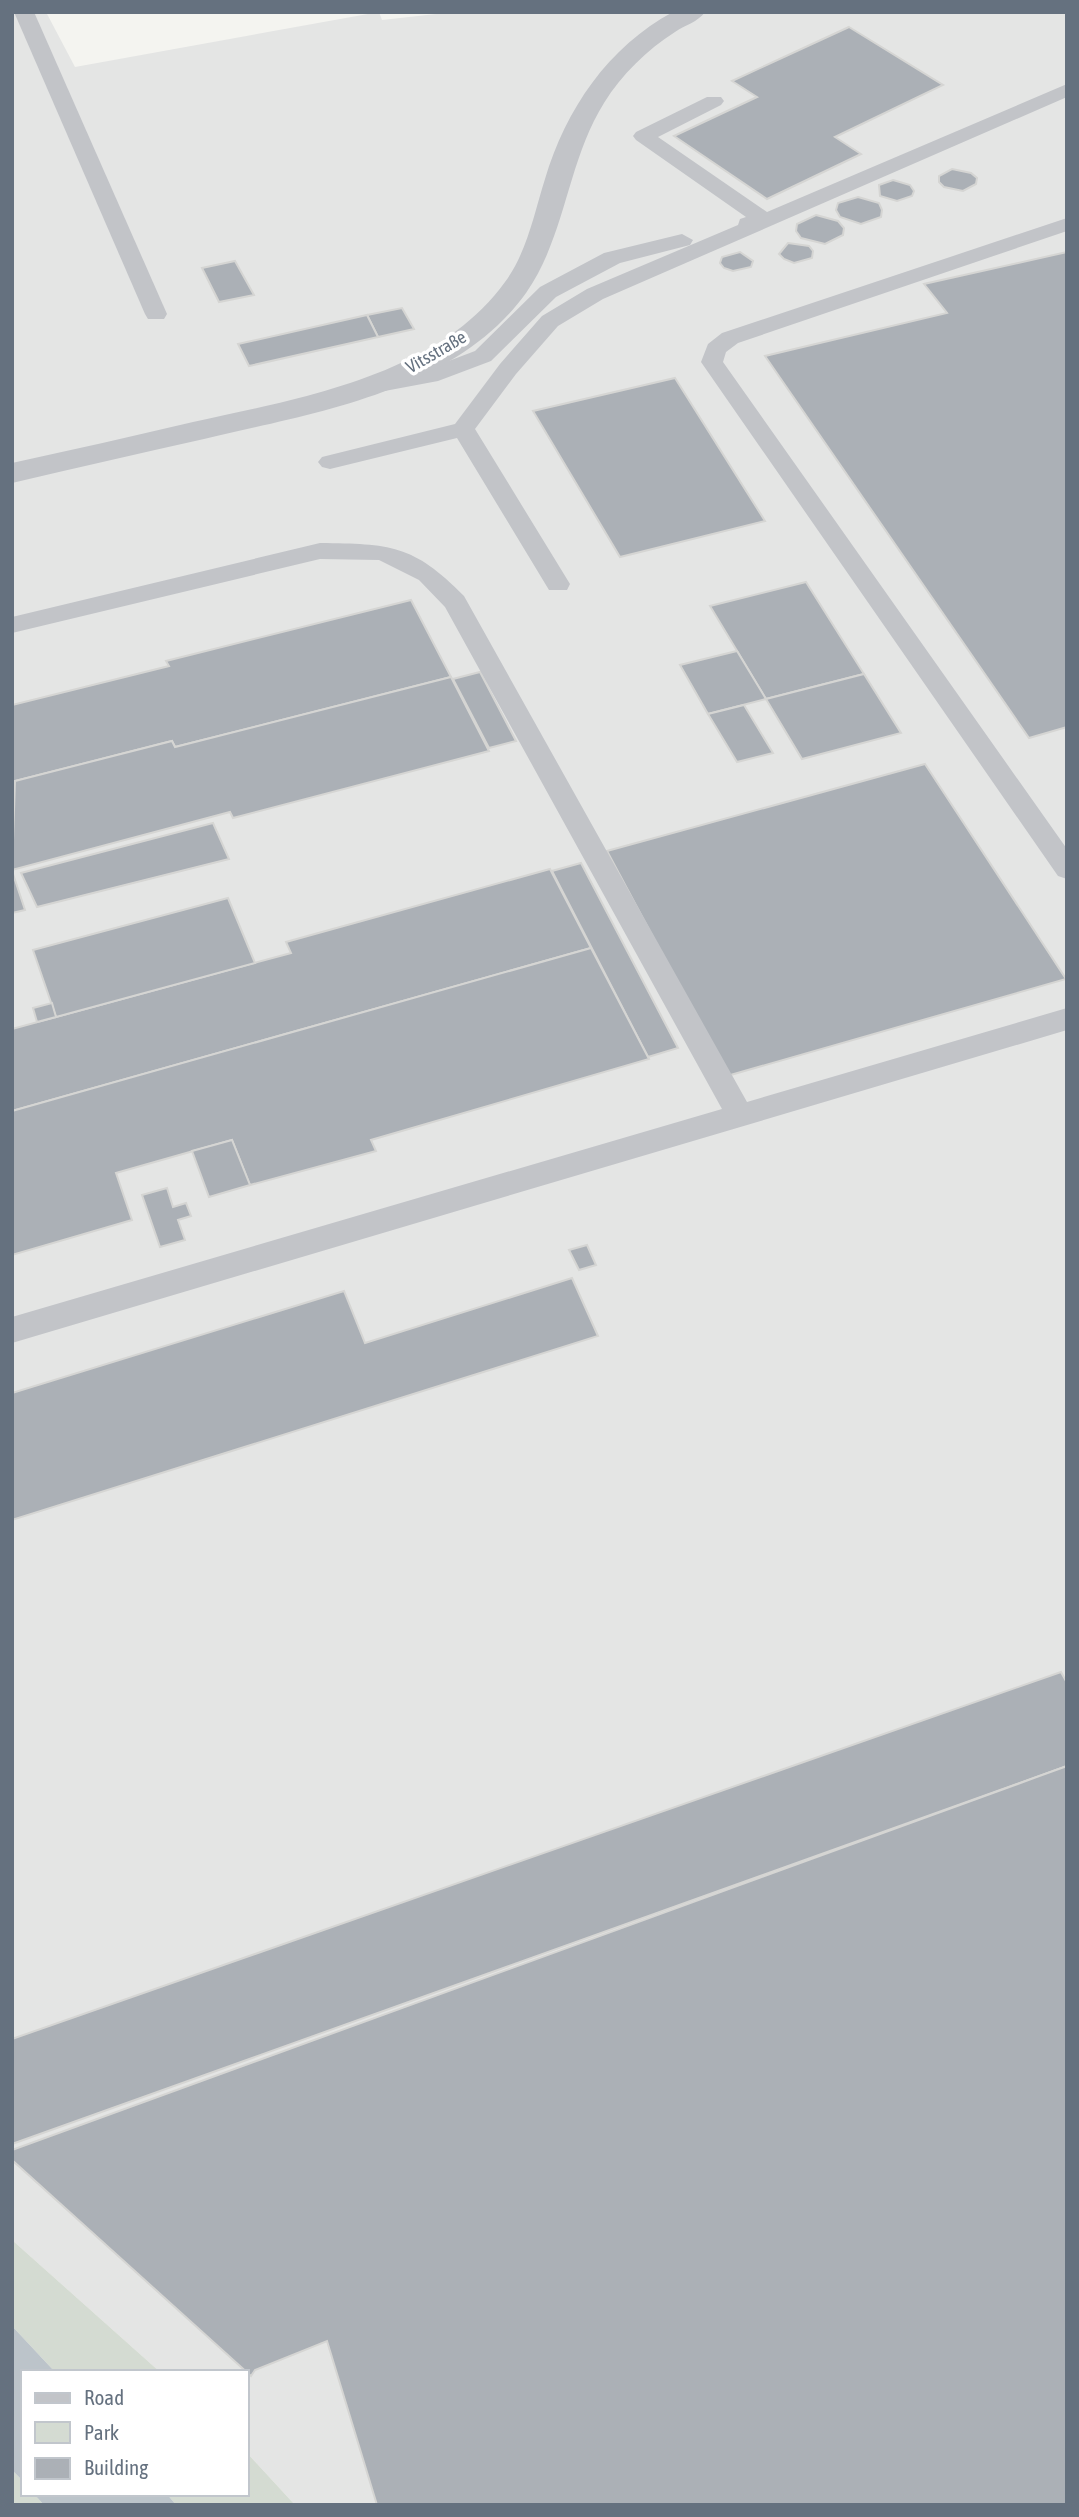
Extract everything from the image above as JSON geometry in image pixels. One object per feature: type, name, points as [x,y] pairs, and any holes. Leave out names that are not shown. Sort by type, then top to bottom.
[{"type":"street","name":"Vitsstraße","points":[[12,473],[301,407],[374,386],[426,361],[467,336],[503,302],[531,264],[549,221],[572,137],[591,99],[620,64],[655,35],[693,12]]},
{"type":"lane","points":[[24,12],[156,314]]},
{"type":"lane","points":[[330,462],[463,429],[508,369],[551,321],[595,294],[763,219],[1067,90]]},
{"type":"lane","points":[[714,101],[643,136],[763,219]]},
{"type":"lane","points":[[374,386],[430,376],[483,356],[548,292],[612,258],[763,219]]},
{"type":"lane","points":[[1067,224],[730,338],[716,349],[712,362],[1067,869]]},
{"type":"lane","points":[[463,429],[558,584]]},
{"type":"lane","points":[[12,625],[320,551],[383,552],[428,574],[455,603],[740,1115]]},
{"type":"lane","points":[[12,1329],[1067,1019]]},
{"type":"shaded area","points":[[12,12],[46,12],[75,67],[379,12],[382,20],[454,12],[1067,12],[1067,2505],[295,2505],[248,2454],[248,2370],[158,2370],[12,2240]]},
{"type":"shaded area","points":[[12,2326],[53,2370],[21,2370],[21,2479],[12,2470]]},
{"type":"shaded area","points":[[36,2496],[169,2496],[176,2505],[44,2505]]},
{"type":"green space","points":[[12,2240],[158,2370],[53,2370],[12,2326]]},
{"type":"green space","points":[[248,2454],[295,2505],[176,2505],[169,2496],[248,2496]]},
{"type":"green space","points":[[12,2470],[21,2479],[21,2496],[36,2496],[44,2505],[12,2505]]},
{"type":"building","points":[[849,27],[943,85],[835,137],[861,154],[767,199],[674,136],[757,97],[732,81]]},
{"type":"building","points":[[952,169],[971,173],[977,178],[976,184],[963,191],[944,187],[939,182],[939,176]]},
{"type":"building","points":[[893,180],[910,185],[914,191],[912,196],[897,201],[880,196],[879,185]]},
{"type":"building","points":[[858,197],[879,203],[881,217],[861,224],[840,217],[836,210],[838,203]]},
{"type":"building","points":[[816,215],[838,221],[844,228],[843,235],[825,244],[801,238],[796,231],[797,224]]},
{"type":"building","points":[[788,243],[809,246],[813,251],[812,258],[794,263],[784,259],[779,254]]},
{"type":"building","points":[[740,252],[753,261],[751,267],[733,271],[724,268],[720,263],[722,257]]},
{"type":"building","points":[[1067,252],[1067,727],[1029,738],[765,356],[947,313],[924,284]]},
{"type":"building","points":[[235,261],[254,295],[219,302],[202,268]]},
{"type":"building","points":[[402,308],[414,329],[378,337],[367,315]]},
{"type":"building","points":[[367,315],[378,337],[249,366],[238,344]]},
{"type":"building","points":[[675,378],[765,521],[620,557],[533,411]]},
{"type":"building","points":[[806,582],[864,674],[766,699],[710,606]]},
{"type":"building","points":[[411,600],[451,677],[175,747],[172,741],[15,781],[17,788],[12,789],[12,705],[169,666],[166,661]]},
{"type":"building","points":[[737,651],[766,699],[708,714],[680,665]]},
{"type":"building","points":[[480,672],[516,741],[489,748],[453,679]]},
{"type":"building","points":[[864,674],[901,733],[802,759],[766,699]]},
{"type":"building","points":[[451,677],[489,751],[233,818],[230,812],[12,870],[15,781],[172,741],[175,747]]},
{"type":"building","points":[[744,705],[773,753],[737,762],[708,714]]},
{"type":"building","points":[[925,764],[1066,979],[727,1076],[607,851]]},
{"type":"building","points":[[213,823],[229,859],[37,907],[21,873]]},
{"type":"building","points":[[581,863],[678,1048],[648,1057],[552,871]]},
{"type":"building","points":[[550,869],[591,948],[12,1111],[12,1029],[291,953],[286,942]]},
{"type":"building","points":[[12,871],[25,910],[12,913]]},
{"type":"building","points":[[228,898],[255,963],[56,1017],[33,950]]},
{"type":"building","points":[[591,948],[649,1059],[371,1140],[376,1151],[250,1185],[232,1140],[116,1173],[132,1220],[12,1255],[12,1111]]},
{"type":"building","points":[[52,1003],[56,1017],[37,1022],[33,1008]]},
{"type":"building","points":[[232,1140],[250,1185],[209,1197],[192,1151]]},
{"type":"building","points":[[167,1188],[173,1207],[186,1203],[191,1216],[178,1220],[185,1240],[160,1247],[142,1195]]},
{"type":"building","points":[[587,1245],[596,1265],[579,1270],[569,1250]]},
{"type":"building","points":[[572,1278],[598,1336],[12,1520],[12,1393],[344,1291],[365,1343]]},
{"type":"building","points":[[1061,1672],[1067,1683],[1067,1766],[12,2144],[12,2039]]},
{"type":"building","points":[[1067,1766],[1067,2505],[377,2505],[327,2341],[255,2370],[251,2376],[248,2370],[244,2370],[12,2160],[12,2150]]}]
